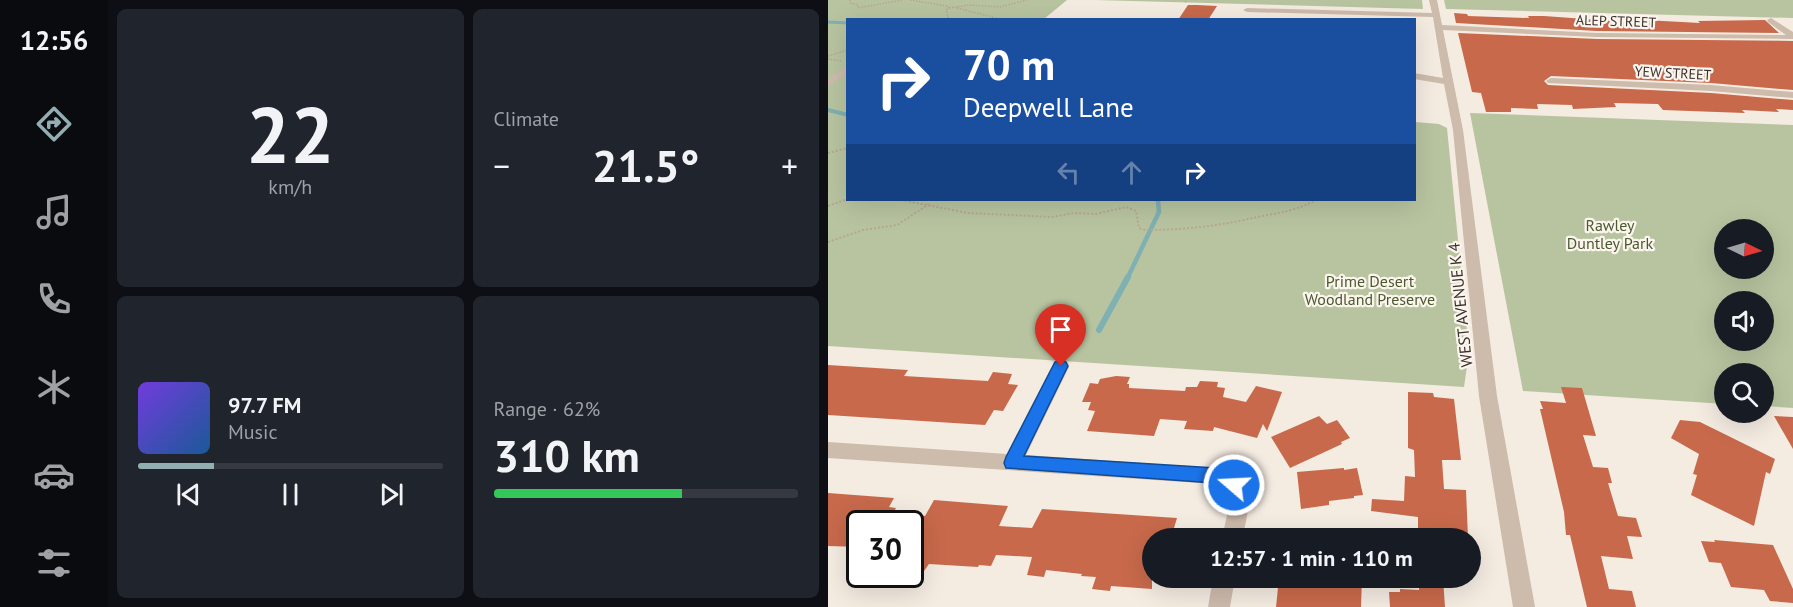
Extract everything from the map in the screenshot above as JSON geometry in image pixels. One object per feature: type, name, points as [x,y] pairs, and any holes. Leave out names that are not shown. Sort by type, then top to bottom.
[{"type":"street","name":"ALEP STREET","points":[[1247,10],[1408,17],[1435,14],[1597,35],[1793,37]]},
{"type":"street","name":"WEST AVENUE K 4","points":[[1435,14],[1449,81],[1463,170],[1488,396],[1524,607]]},
{"type":"street","points":[[1771,20],[1793,37]]},
{"type":"street","points":[[828,83],[844,65]]},
{"type":"street","points":[[1416,76],[1449,81]]},
{"type":"street","name":"YEW STREET","points":[[1551,81],[1711,88],[1793,95]]},
{"type":"street","points":[[1012,463],[1061,366]]},
{"type":"street","points":[[828,450],[1216,476],[1234,485],[1239,506],[1234,528]]},
{"type":"street","points":[[1218,607],[1222,588]]},
{"type":"path","points":[[850,0],[850,3],[858,5],[858,8],[902,0]]},
{"type":"path","points":[[910,0],[949,8],[970,9],[998,18]]},
{"type":"path","points":[[949,8],[976,5],[990,8],[1027,0]]},
{"type":"path","points":[[947,18],[946,10],[949,8]]},
{"type":"path","points":[[828,58],[846,51]]},
{"type":"path","points":[[828,58],[844,65]]},
{"type":"path","points":[[828,153],[846,148]]},
{"type":"path","points":[[828,206],[846,200]]},
{"type":"path","points":[[908,201],[968,213],[1052,216],[1074,213],[1096,214],[1126,207],[1133,208],[1137,224],[1145,230],[1204,229],[1284,214],[1315,201]]},
{"type":"path","points":[[828,242],[863,230],[897,225],[929,204]]},
{"type":"green space","name":"Prime Desert Woodland Preserve","points":[[828,0],[1067,0],[1045,18],[846,18],[846,201],[1416,201],[1416,122],[1439,124],[1447,128],[1469,352],[1464,387],[828,346]]},
{"type":"green space","points":[[1095,0],[1422,0],[1423,9]]},
{"type":"green space","points":[[1444,0],[1793,0],[1793,18],[1446,9]]},
{"type":"green space","name":"Rawley Duntley Park","points":[[1470,113],[1793,125],[1793,408],[1774,407],[1774,363],[1714,363],[1714,403],[1523,391]]},
{"type":"building","points":[[1188,5],[1217,6],[1209,18],[1179,18]]},
{"type":"building","points":[[1454,13],[1468,16],[1529,18],[1528,16],[1544,16],[1626,22],[1626,19],[1700,23],[1698,21],[1765,20],[1779,33],[1597,31],[1456,23]]},
{"type":"building","points":[[1458,33],[1597,39],[1793,41],[1793,90],[1711,83],[1551,76],[1544,81],[1548,85],[1711,93],[1793,100],[1793,110],[1776,109],[1779,112],[1742,110],[1745,113],[1663,110],[1658,104],[1614,103],[1616,107],[1573,109],[1572,105],[1537,104],[1538,109],[1511,108],[1511,112],[1486,112],[1481,93],[1472,92]]},
{"type":"building","points":[[828,365],[908,370],[904,376],[988,381],[993,372],[1012,374],[1008,384],[1018,385],[1003,411],[994,410],[985,425],[828,415]]},
{"type":"building","points":[[1116,376],[1130,377],[1127,384],[1129,388],[1185,391],[1186,387],[1197,387],[1200,381],[1218,382],[1217,387],[1225,388],[1223,397],[1246,402],[1256,386],[1282,392],[1267,431],[1263,424],[1257,438],[1214,427],[1213,431],[1184,429],[1187,421],[1160,419],[1154,436],[1087,431],[1095,411],[1088,410],[1091,402],[1082,402],[1090,383],[1098,384],[1100,379]]},
{"type":"building","points":[[1561,387],[1582,388],[1596,436],[1583,435],[1593,467],[1608,468],[1612,483],[1608,483],[1618,516],[1636,518],[1642,537],[1627,536],[1633,559],[1601,556],[1609,589],[1632,591],[1636,607],[1587,607],[1570,535],[1566,535],[1564,512],[1540,409],[1543,409],[1540,401],[1566,403]]},
{"type":"building","points":[[1408,392],[1433,393],[1434,397],[1454,399],[1461,460],[1442,460],[1444,489],[1466,490],[1468,528],[1418,528],[1418,517],[1371,511],[1372,499],[1404,501],[1405,476],[1415,477],[1414,450],[1408,448]]},
{"type":"building","points":[[1319,416],[1327,424],[1337,420],[1350,438],[1290,468],[1271,437]]},
{"type":"building","points":[[1774,416],[1793,417],[1793,449]]},
{"type":"building","points":[[1680,420],[1700,422],[1775,459],[1770,474],[1766,472],[1754,526],[1691,495],[1697,475],[1693,474],[1699,454],[1671,438]]},
{"type":"building","points":[[1344,468],[1344,470],[1357,468],[1363,495],[1329,501],[1329,505],[1301,509],[1297,472]]},
{"type":"building","points":[[828,493],[894,498],[889,507],[896,508],[895,510],[846,510],[846,547],[828,546]]},
{"type":"building","points":[[934,500],[1008,506],[999,526],[1032,528],[1042,509],[1177,518],[1174,528],[1142,528],[1142,588],[1152,589],[1111,586],[1110,591],[1092,589],[1096,577],[1081,576],[1082,574],[1046,570],[1044,577],[1027,575],[1032,557],[996,555],[991,566],[929,564],[924,571],[925,516]]},
{"type":"building","points":[[1714,540],[1773,545],[1793,589],[1793,603],[1770,601],[1764,590],[1731,587],[1721,563],[1709,562],[1701,541],[1715,542]]},
{"type":"building","points":[[1278,588],[1362,588],[1361,607],[1276,607]]},
{"type":"building","points":[[1419,588],[1444,588],[1445,607],[1390,607],[1389,592],[1400,592],[1400,589],[1419,590]]},
{"type":"waterway","points":[[828,22],[846,23]]},
{"type":"waterway","points":[[828,110],[846,114]]},
{"type":"waterway","points":[[1128,278],[1159,212],[1158,201]]},
{"type":"waterway","points":[[1099,330],[1128,278]]},
{"type":"route","points":[[1061,366],[1012,463],[1216,476],[1234,485]]}]
